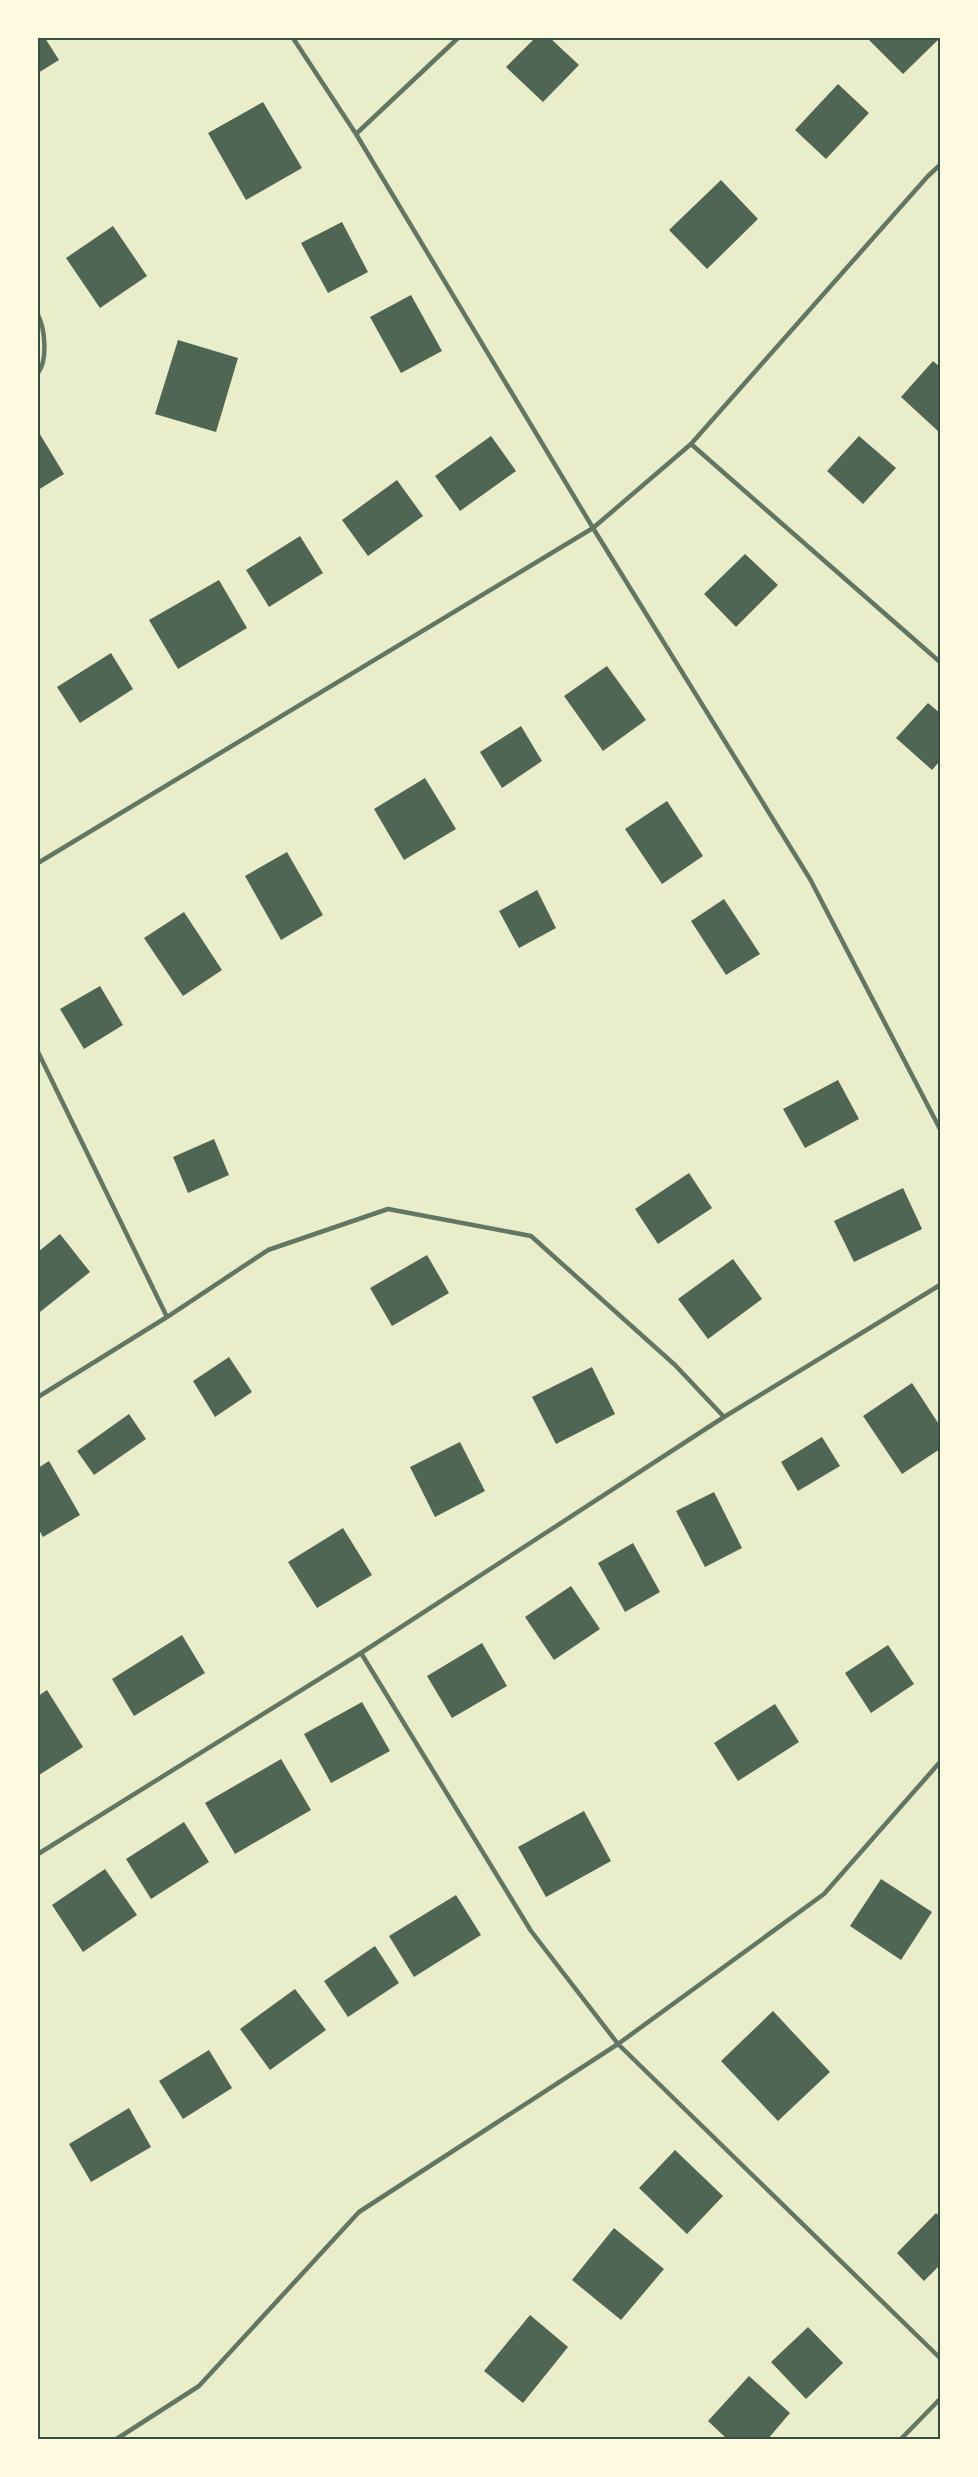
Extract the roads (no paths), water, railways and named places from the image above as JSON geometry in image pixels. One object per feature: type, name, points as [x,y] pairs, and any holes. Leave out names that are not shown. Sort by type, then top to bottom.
[{"type":"lane","points":[[293,38],[356,134],[593,528],[810,879],[940,1129]]},
{"type":"lane","points":[[356,134],[458,38]]},
{"type":"lane","points":[[38,862],[593,528],[691,444],[940,165]]},
{"type":"lane","points":[[38,315],[43,325],[43,367],[38,373]]},
{"type":"lane","points":[[691,444],[940,662]]},
{"type":"lane","points":[[38,1052],[167,1317]]},
{"type":"lane","points":[[38,1397],[167,1317],[268,1250],[388,1209],[531,1236],[675,1365],[724,1417]]},
{"type":"lane","points":[[38,1854],[361,1653],[724,1417],[940,1285]]},
{"type":"lane","points":[[361,1653],[531,1931],[618,2044],[940,2358]]},
{"type":"lane","points":[[114,2439],[200,2386],[359,2212],[618,2044],[824,1894],[940,1762]]},
{"type":"lane","points":[[900,2439],[940,2399]]}]
